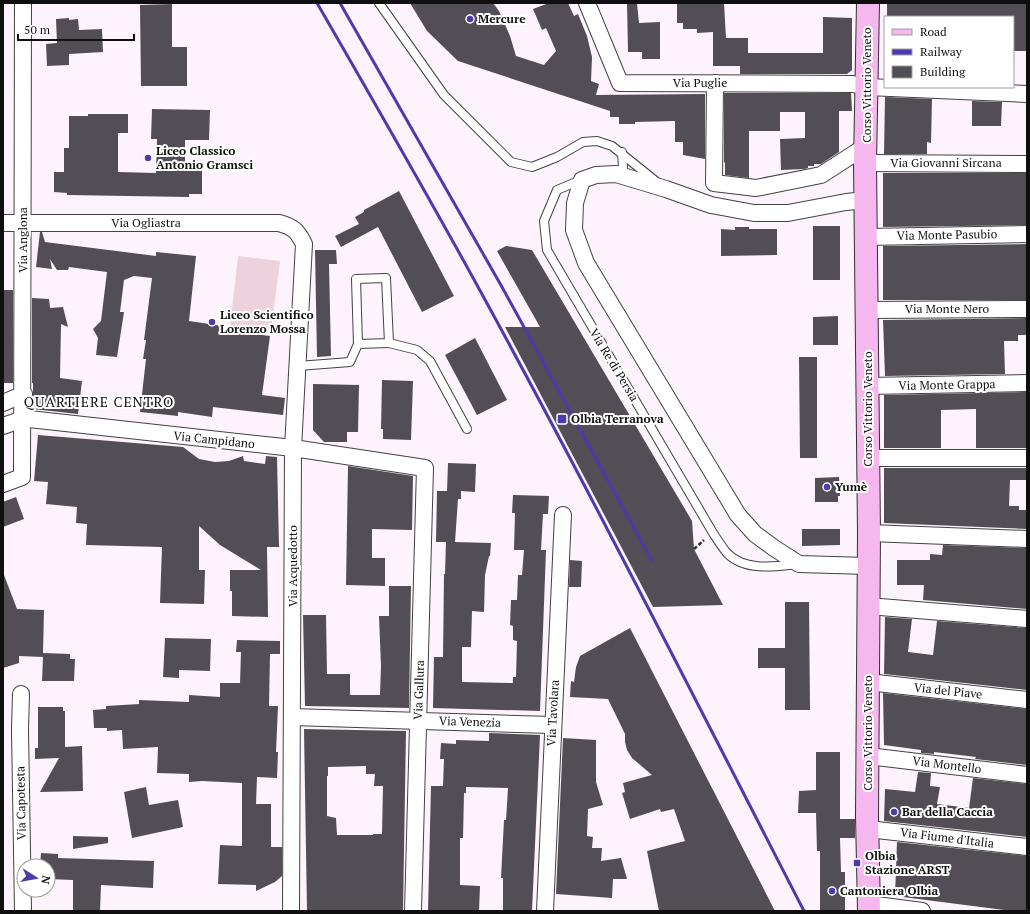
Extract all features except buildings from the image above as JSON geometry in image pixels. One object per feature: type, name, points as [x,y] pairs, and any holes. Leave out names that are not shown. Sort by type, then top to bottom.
[{"type":"main road","name":"Corso Vittorio Veneto","points":[[868,3],[866,236],[869,533],[869,908]]},
{"type":"street","name":"Via Anglona","points":[[3,484],[22,476],[24,394],[23,3]]},
{"type":"street","name":"Via Puglie","points":[[587,3],[620,83],[853,84],[867,87],[884,88]]},
{"type":"street","points":[[715,83],[714,183],[756,188],[821,175],[866,154]]},
{"type":"street","name":"Via Puglie","points":[[890,88],[1027,94]]},
{"type":"street","name":"Via Giovanni Sircana","points":[[866,154],[1027,164]]},
{"type":"street","name":"Via Re di Persia","points":[[582,180],[596,175],[616,174],[666,188],[712,205],[754,213],[788,213],[846,202],[866,200]]},
{"type":"street","points":[[582,180],[575,203],[574,230],[586,263],[738,515],[755,534],[799,564]]},
{"type":"street","name":"Via Ogliastra","points":[[3,223],[278,223],[289,226]]},
{"type":"street","name":"Via Acquedotto","points":[[289,226],[298,233],[304,244],[293,448],[291,911]]},
{"type":"street","name":"Via Monte Pasubio","points":[[866,236],[1027,234]]},
{"type":"street","name":"Via Monte Nero","points":[[867,310],[1027,309]]},
{"type":"street","name":"Via Monte Grappa","points":[[867,386],[1027,384]]},
{"type":"street","points":[[3,403],[24,394]]},
{"type":"street","name":"Via Campidano","points":[[3,426],[23,419],[293,448],[426,468]]},
{"type":"street","points":[[868,458],[1027,458]]},
{"type":"street","name":"Via Gallura","points":[[413,911],[426,468]]},
{"type":"street","name":"Via Tavolara","points":[[545,911],[552,725],[563,515]]},
{"type":"street","points":[[869,533],[1027,539]]},
{"type":"street","name":"Via Re di Persia","points":[[799,564],[868,566]]},
{"type":"street","points":[[868,606],[1027,619]]},
{"type":"street","name":"Via del Piave","points":[[868,682],[1027,700]]},
{"type":"street","name":"Via Capotesta","points":[[21,694],[20,730],[23,911]]},
{"type":"street","name":"Via Venezia","points":[[292,717],[552,725]]},
{"type":"street","name":"Via Montello","points":[[868,756],[1027,775]]},
{"type":"street","name":"Via Fiume d'Italia","points":[[868,829],[1027,847]]},
{"type":"street","points":[[869,908],[922,911]]},
{"type":"lane","points":[[379,3],[444,95],[511,162],[532,167],[557,157],[583,142],[598,141],[612,146],[622,152],[666,188]]},
{"type":"lane","points":[[616,174],[623,168],[622,152]]},
{"type":"lane","name":"Via Re di Persia","points":[[582,180],[557,190],[544,221],[547,250],[713,533],[728,554],[743,564],[770,568],[799,564]]},
{"type":"lane","points":[[298,366],[350,362],[358,344],[356,279],[386,278],[389,343]]},
{"type":"lane","points":[[358,344],[389,343],[417,350],[430,361],[468,429]]},
{"type":"shaded area","points":[[238,256],[280,261],[271,331],[230,326]]},
{"type":"railway","points":[[317,3],[442,222],[524,372],[645,602],[804,911]]},
{"type":"railway","points":[[340,3],[502,287],[652,561]]},
{"type":"place","name":"Mercure","points":[[470,19]]},
{"type":"place","name":"Liceo Classico Antonio Gramsci","points":[[148,158]]},
{"type":"place","name":"Liceo Scientifico Lorenzo Mossa","points":[[212,322]]},
{"type":"place","name":"Olbia Terranova","points":[[562,419]]},
{"type":"place","name":"Yumè","points":[[827,487]]},
{"type":"place","name":"Bar della Caccia","points":[[894,812]]},
{"type":"place","name":"Olbia Stazione ARST","points":[[857,863]]},
{"type":"place","name":"Cantoniera Olbia","points":[[832,891]]},
{"type":"district","name":"QUARTIERE CENTRO","points":[[99,402]]}]
